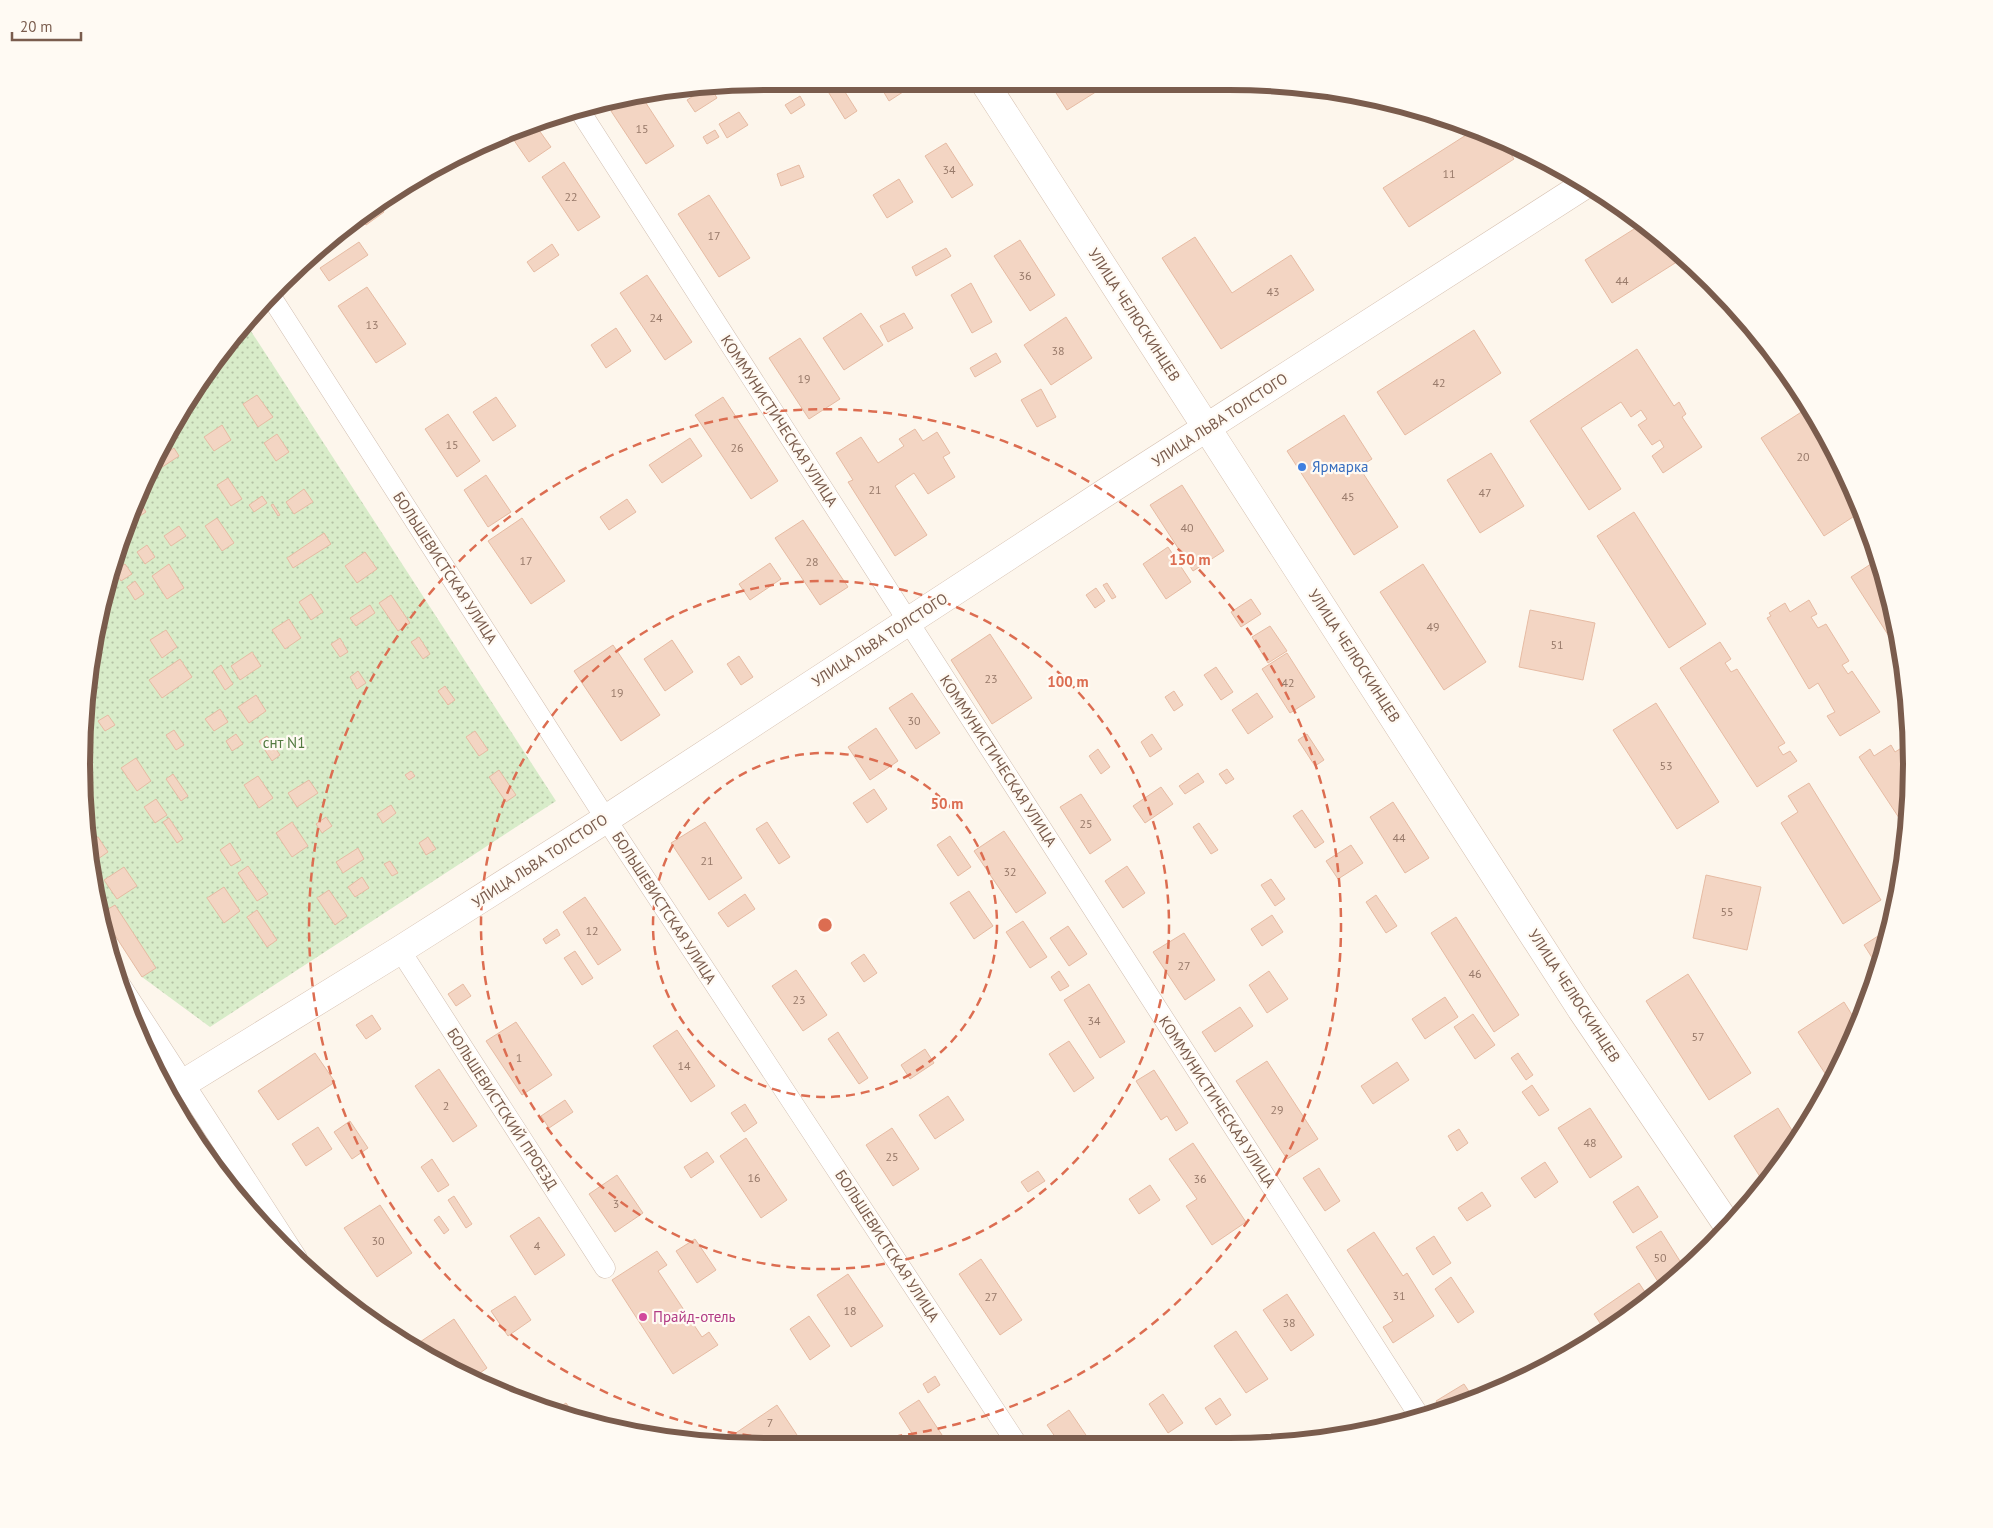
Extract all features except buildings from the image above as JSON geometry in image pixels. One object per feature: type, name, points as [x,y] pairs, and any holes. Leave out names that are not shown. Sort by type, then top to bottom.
[{"type":"street","name":"УЛИЦА ЧЕЛЮСКИНЦЕВ","points":[[989,90],[1581,1009],[1724,1221]]},
{"type":"street","name":"КОММУНИСТИЧЕСКАЯ УЛИЦА","points":[[583,115],[1416,1411]]},
{"type":"street","name":"УЛИЦА ЛЬВА ТОЛСТОГО","points":[[177,1087],[400,950],[606,819],[908,621],[1579,188]]},
{"type":"street","name":"БОЛЬШЕВИСТСКАЯ УЛИЦА","points":[[274,302],[606,819],[1013,1438]]},
{"type":"street","name":"БОЛЬШЕВИСТСКИЙ ПРОЕЗД","points":[[400,950],[604,1268]]},
{"type":"street","points":[[143,1026],[177,1087],[279,1232]]},
{"type":"green space","name":"снт N1","points":[[250,329],[556,801],[210,1027],[142,977],[111,928],[103,895],[91,808],[91,720],[103,633],[126,547],[141,506],[160,466],[180,427],[204,390],[229,354]]},
{"type":"place","name":"Ярмарка","points":[[1302,467]]},
{"type":"place","name":"Прайд-отель","points":[[643,1317]]}]
